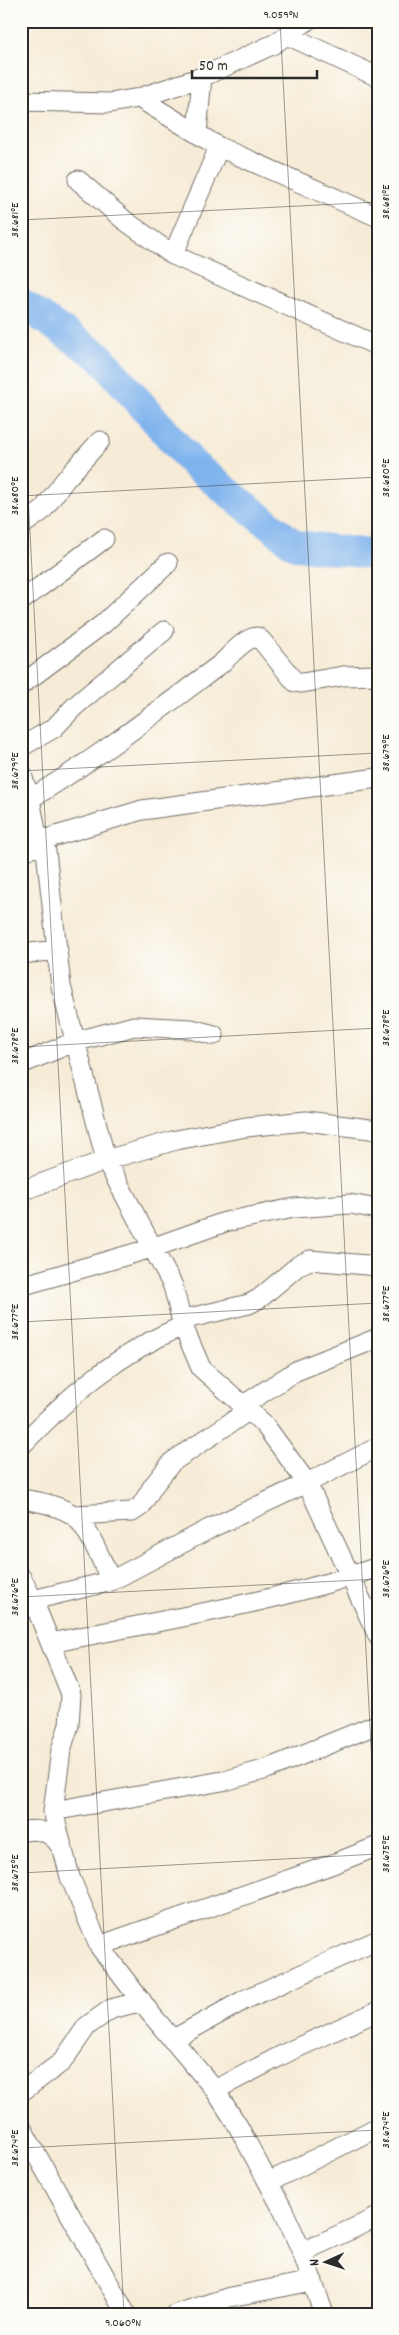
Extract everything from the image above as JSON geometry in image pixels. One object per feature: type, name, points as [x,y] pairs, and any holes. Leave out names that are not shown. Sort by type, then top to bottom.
[{"type":"street","points":[[21,101],[110,103],[139,98],[202,77],[274,44],[307,21]]},
{"type":"street","points":[[287,35],[378,77]]},
{"type":"street","points":[[197,133],[202,77]]},
{"type":"street","points":[[139,98],[219,146],[378,217]]},
{"type":"street","points":[[173,255],[219,146]]},
{"type":"street","points":[[78,180],[124,220],[173,255],[378,346]]},
{"type":"street","points":[[21,526],[42,511],[64,480],[100,441]]},
{"type":"street","points":[[21,601],[104,539]]},
{"type":"street","points":[[21,684],[103,624],[168,562]]},
{"type":"street","points":[[21,747],[54,728],[75,706],[164,631]]},
{"type":"street","points":[[30,799],[79,770],[138,727],[226,660],[250,638],[257,637],[262,641],[294,682],[302,683],[343,676],[378,675]]},
{"type":"street","points":[[21,772],[30,799],[39,843],[46,852],[61,986],[106,1160],[173,1286],[182,1323],[201,1368],[264,1424],[307,1483],[378,1636]]},
{"type":"street","points":[[21,851],[39,843],[142,810],[378,778]]},
{"type":"street","points":[[21,954],[58,950]]},
{"type":"street","points":[[21,1064],[74,1042],[134,1026],[191,1029],[214,1036]]},
{"type":"street","points":[[21,1191],[106,1160],[176,1140],[246,1127],[306,1121],[378,1130]]},
{"type":"street","points":[[21,1286],[152,1248],[224,1222],[294,1208],[350,1204],[378,1209]]},
{"type":"street","points":[[21,1446],[47,1419],[118,1359],[182,1323],[249,1304],[260,1298],[298,1265],[310,1260],[378,1266]]},
{"type":"street","points":[[21,1499],[54,1507],[73,1515],[132,1512],[141,1506],[153,1486],[172,1462],[296,1371],[378,1338]]},
{"type":"street","points":[[33,1600],[112,1581],[211,1528],[378,1447]]},
{"type":"street","points":[[73,1515],[88,1534],[112,1581]]},
{"type":"street","points":[[51,1643],[236,1606],[351,1577],[378,1567]]},
{"type":"street","points":[[21,1577],[33,1600],[71,1694],[69,1725],[61,1750],[53,1811],[70,1877],[99,1946],[172,2040],[215,2090],[269,2182],[302,2252],[324,2314]]},
{"type":"street","points":[[53,1811],[228,1780],[267,1768],[378,1724]]},
{"type":"street","points":[[21,1832],[42,1831],[56,1837],[66,1857]]},
{"type":"street","points":[[99,1946],[333,1864],[378,1846]]},
{"type":"street","points":[[172,2040],[244,2000],[378,1940]]},
{"type":"street","points":[[21,2092],[62,2062],[87,2026],[111,2009],[142,2001]]},
{"type":"street","points":[[215,2090],[290,2051],[378,2011]]},
{"type":"street","points":[[21,2127],[126,2314]]},
{"type":"street","points":[[269,2182],[378,2127]]},
{"type":"street","points":[[302,2252],[378,2218]]},
{"type":"street","points":[[176,2314],[230,2297],[313,2281]]},
{"type":"waterway","points":[[21,303],[100,357],[194,465],[295,545],[378,555]]}]
